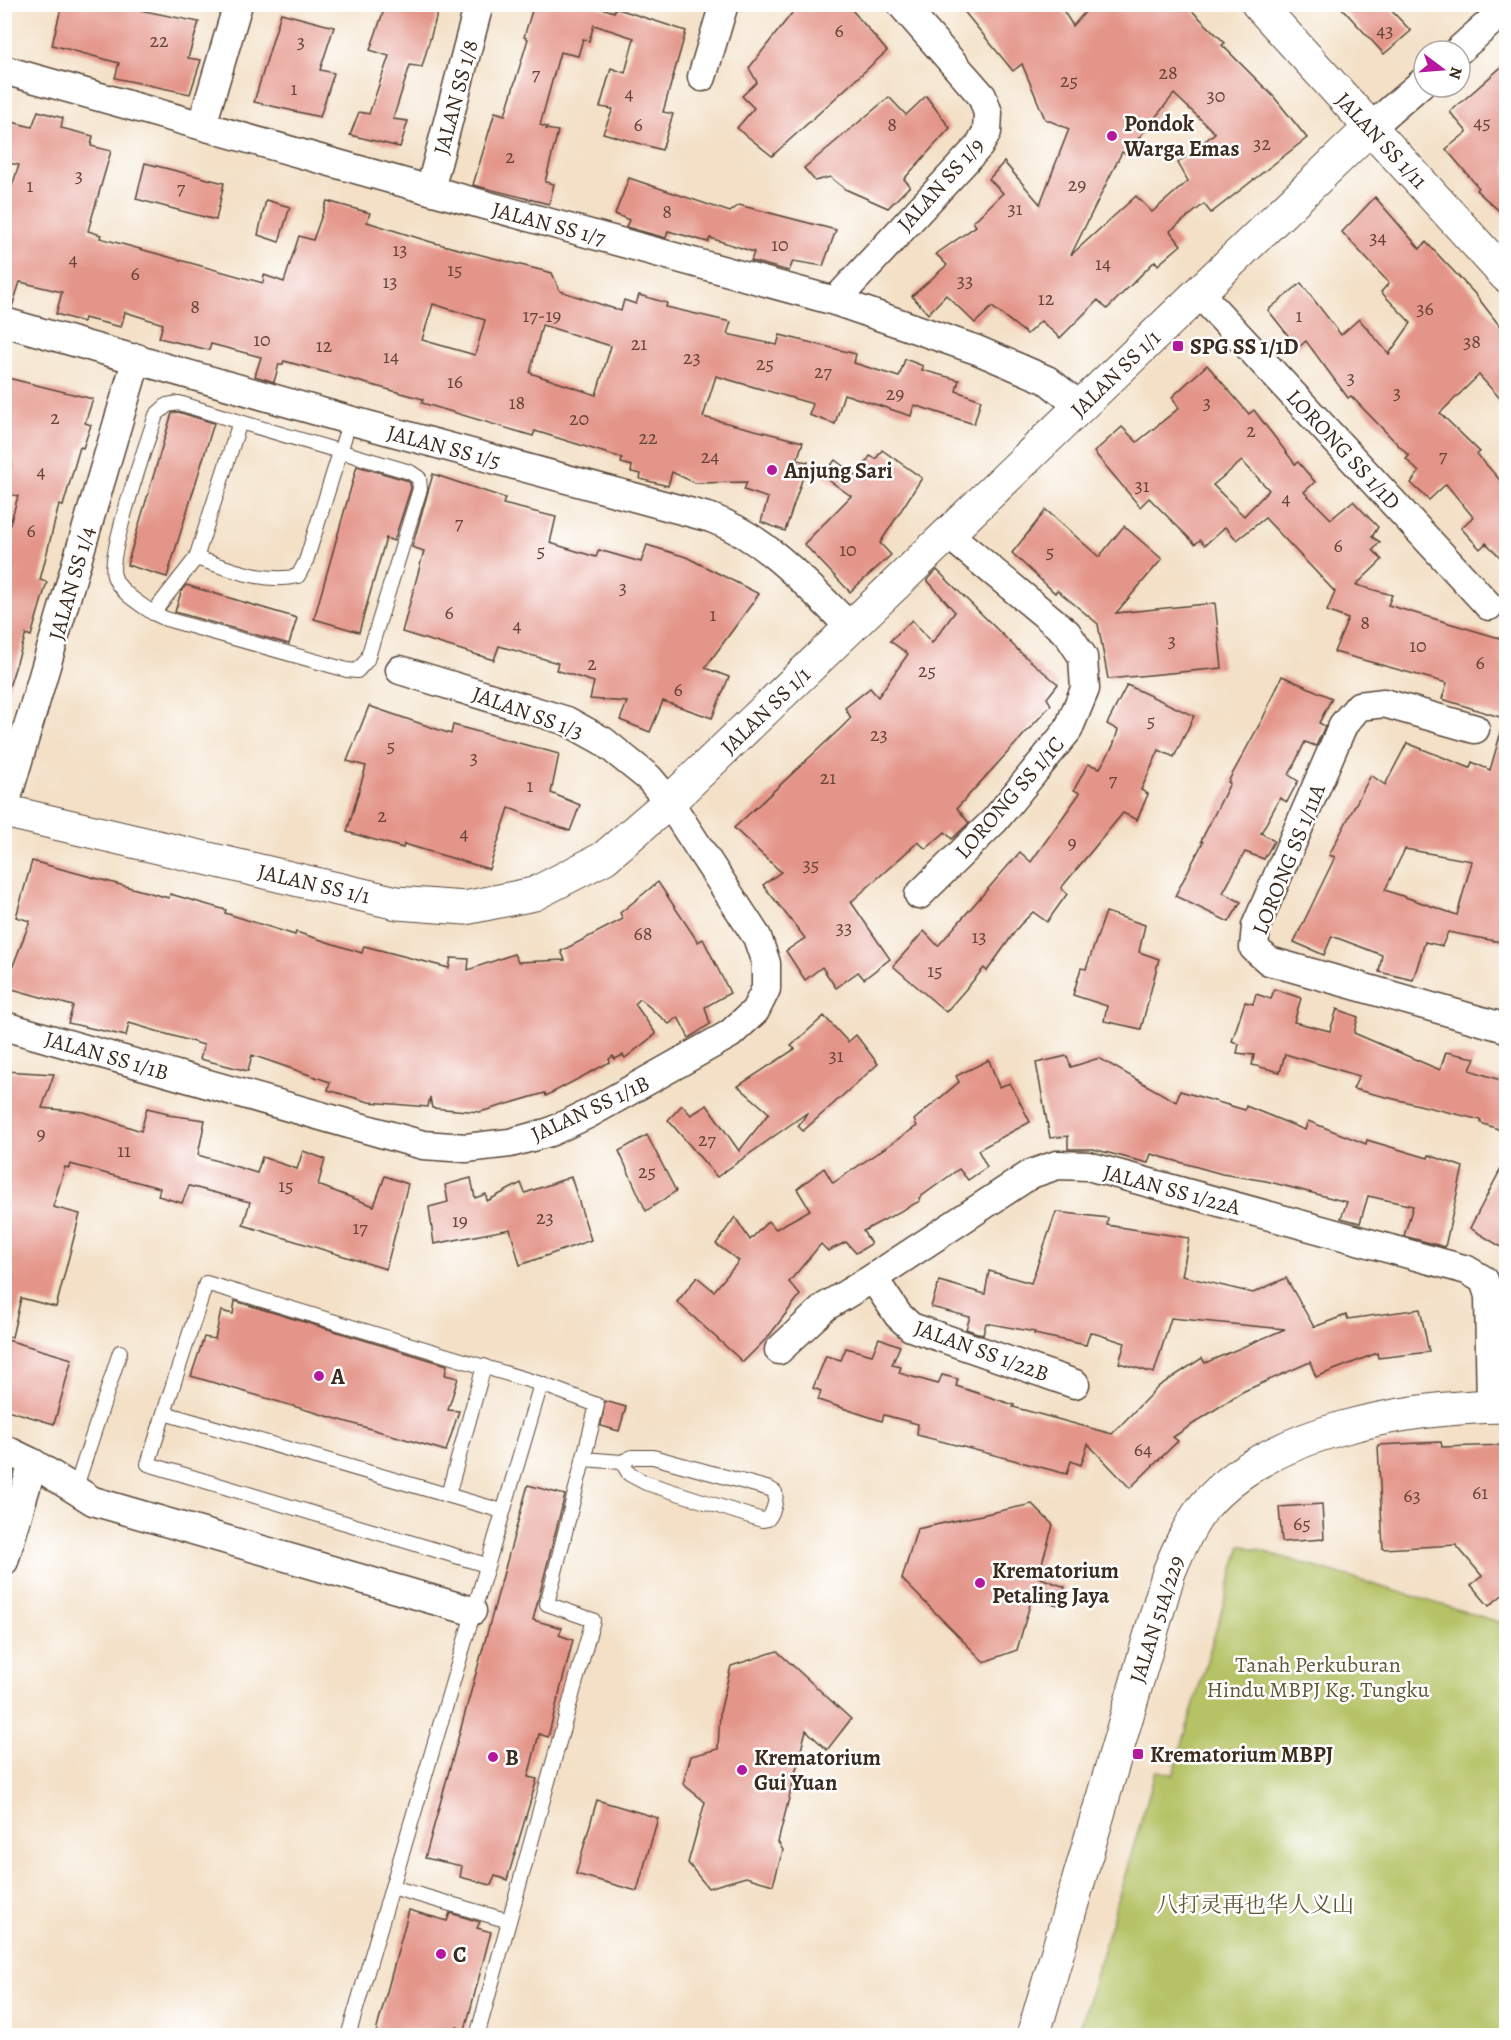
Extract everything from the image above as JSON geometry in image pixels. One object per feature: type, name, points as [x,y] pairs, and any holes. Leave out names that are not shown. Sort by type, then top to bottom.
[{"type":"street","points":[[202,125],[238,4]]},
{"type":"street","name":"JALAN SS 1/8","points":[[430,190],[480,4]]},
{"type":"street","points":[[702,77],[724,4]]},
{"type":"street","name":"JALAN SS 1/9","points":[[835,301],[876,254],[967,161],[987,132],[988,113],[982,96],[902,4]]},
{"type":"street","name":"JALAN SS 1/11","points":[[1258,4],[1506,276]]},
{"type":"street","points":[[1472,39],[1506,9]]},
{"type":"street","name":"JALAN SS 1/7","points":[[4,70],[835,301],[976,350],[1037,375],[1047,380],[1081,407]]},
{"type":"street","points":[[1370,128],[1412,91]]},
{"type":"street","name":"JALAN SS 1/1","points":[[4,810],[397,903],[465,908],[534,894],[604,858],[669,802],[1370,128]]},
{"type":"street","name":"LORONG SS 1/1D","points":[[1199,293],[1489,606]]},
{"type":"street","name":"JALAN SS 1/5","points":[[4,322],[137,358],[345,436],[711,518],[739,528],[764,545],[851,628]]},
{"type":"street","name":"JALAN SS 1/4","points":[[4,810],[137,358]]},
{"type":"street","name":"LORONG SS 1/1C","points":[[919,895],[995,820],[1068,730],[1085,689],[1083,657],[1067,633],[948,534]]},
{"type":"street","name":"JALAN SS 1/3","points":[[400,670],[567,721],[603,741],[649,778],[669,802]]},
{"type":"street","name":"LORONG SS 1/11A","points":[[1475,729],[1384,703],[1359,706],[1338,736],[1256,926],[1254,948],[1269,962],[1506,1028]]},
{"type":"street","name":"JALAN SS 1/1B","points":[[4,1026],[423,1145],[466,1148],[510,1143],[550,1132],[588,1114],[730,1034],[755,1011],[766,989],[766,963],[757,937],[669,802]]},
{"type":"street","name":"JALAN SS 1/22A","points":[[779,1350],[825,1307],[1031,1174],[1057,1166],[1088,1166],[1467,1270],[1484,1280],[1489,1296],[1499,1406]]},
{"type":"street","name":"JALAN SS 1/22B","points":[[873,1278],[898,1316],[911,1327],[1075,1384]]},
{"type":"street","name":"JALAN 51A/229","points":[[1033,2036],[1168,1572],[1180,1545],[1204,1508],[1237,1478],[1276,1453],[1320,1435],[1379,1419],[1435,1410],[1499,1406]]},
{"type":"street","points":[[4,1449],[33,1463],[93,1501],[472,1611]]},
{"type":"street","points":[[4,1561],[33,1463]]},
{"type":"lane","points":[[179,403],[240,422],[345,436],[419,478],[420,489],[367,660],[357,671],[333,667],[153,614],[125,592],[114,578],[112,565],[156,415],[167,405],[179,403]]},
{"type":"lane","points":[[153,614],[195,558],[240,422]]},
{"type":"lane","points":[[195,558],[272,579],[281,580],[298,576],[306,561],[345,436]]},
{"type":"lane","points":[[477,2036],[593,1620],[547,1604],[597,1405],[484,1366],[206,1283],[148,1464],[486,1565]]},
{"type":"lane","points":[[75,1490],[120,1352]]},
{"type":"lane","points":[[448,1495],[484,1366]]},
{"type":"lane","points":[[348,2036],[541,1384]]},
{"type":"lane","points":[[164,1413],[502,1510]]},
{"type":"lane","points":[[583,1460],[622,1462],[632,1457],[653,1457],[770,1489],[775,1492],[776,1497],[771,1515],[768,1519],[762,1520],[646,1483],[629,1474],[622,1462]]},
{"type":"lane","points":[[392,1887],[509,1921]]},
{"type":"green space","points":[[1241,1545],[1506,1624],[1506,2035],[1078,2035],[1156,1770],[1173,1775]]},
{"type":"building","points":[[62,4],[110,4],[199,22],[188,58],[201,60],[190,94],[115,78],[119,63],[52,45]]},
{"type":"building","points":[[386,4],[440,4],[422,67],[410,65],[393,119],[408,121],[400,147],[350,135],[359,112],[369,114],[389,56],[370,50]]},
{"type":"building","points":[[534,4],[589,4],[614,12],[615,8],[686,31],[663,112],[673,114],[662,150],[603,133],[613,109],[600,107],[611,68],[625,73],[634,38],[594,25],[589,41],[583,39],[578,56],[560,52],[540,125],[547,127],[546,129],[558,131],[545,182],[554,184],[549,204],[473,185],[495,112],[505,115],[528,39],[524,37]]},
{"type":"building","points":[[799,4],[847,4],[887,51],[772,156],[737,128],[754,108],[742,96],[757,82],[749,68]]},
{"type":"building","points":[[958,4],[1059,4],[1073,26],[1092,4],[1185,4],[1225,43],[1222,45],[1274,97],[1307,138],[1211,213],[1204,204],[1170,231],[1181,245],[1158,265],[1155,261],[1107,309],[1098,300],[1060,338],[1041,321],[1027,334],[992,307],[975,323],[946,295],[928,314],[912,296],[947,265],[936,254],[976,226],[973,222],[1003,193],[989,179],[1004,162],[1040,204],[1069,129],[1045,119],[1022,64],[1013,71]],"holes":[[[1174,94],[1215,133],[1178,163],[1188,181],[1152,212],[1136,196],[1071,255],[1122,152],[1126,154]]]},
{"type":"building","points":[[1338,4],[1385,4],[1411,31],[1384,54]]},
{"type":"building","points":[[281,13],[334,27],[320,70],[334,73],[320,117],[254,102]]},
{"type":"building","points":[[1506,63],[1506,217],[1476,190],[1479,188],[1446,149],[1467,132],[1450,112],[1465,99],[1472,99],[1472,93]]},
{"type":"building","points":[[926,96],[950,128],[904,179],[910,186],[888,208],[845,189],[830,177],[815,181],[804,168],[889,97],[906,115]]},
{"type":"building","points":[[38,111],[63,118],[61,128],[93,136],[91,146],[111,151],[88,231],[101,235],[100,238],[263,283],[264,275],[284,282],[299,236],[313,240],[327,201],[370,213],[367,222],[431,242],[552,273],[560,291],[621,311],[624,300],[636,304],[639,295],[667,303],[666,307],[731,322],[727,334],[777,345],[780,335],[856,354],[854,363],[899,377],[905,359],[923,366],[922,370],[959,380],[956,391],[981,400],[974,424],[914,405],[911,416],[844,394],[835,424],[809,415],[813,404],[716,376],[703,417],[803,442],[797,460],[808,462],[785,531],[761,522],[768,498],[744,490],[747,482],[695,483],[672,472],[668,486],[640,479],[641,474],[631,472],[632,466],[621,463],[622,458],[535,431],[533,436],[422,403],[423,399],[284,361],[283,364],[279,364],[274,382],[255,376],[261,357],[211,344],[209,350],[159,338],[163,324],[125,312],[121,327],[84,318],[83,322],[56,314],[62,292],[20,282],[12,307],[4,306],[4,210],[19,165],[4,162],[4,149],[12,122],[32,127]],"holes":[[[433,304],[485,320],[475,355],[422,340]],[[542,325],[611,346],[596,395],[530,373]]]},
{"type":"building","points":[[145,163],[224,183],[216,220],[136,199]]},
{"type":"building","points":[[629,178],[730,212],[739,205],[836,230],[823,266],[793,261],[789,271],[751,261],[754,252],[710,238],[708,242],[668,231],[666,238],[626,227],[629,220],[615,214]]},
{"type":"building","points":[[1375,197],[1420,249],[1426,242],[1475,294],[1506,334],[1506,405],[1479,375],[1440,413],[1480,452],[1477,454],[1506,487],[1506,563],[1486,543],[1480,549],[1461,528],[1473,517],[1446,484],[1429,500],[1411,483],[1419,472],[1406,459],[1409,456],[1351,396],[1348,398],[1306,341],[1298,348],[1268,310],[1301,283],[1341,335],[1359,319],[1389,354],[1411,323],[1381,292],[1389,283],[1342,232]]},
{"type":"building","points":[[266,200],[290,207],[279,242],[258,235]]},
{"type":"building","points":[[1207,365],[1249,414],[1254,410],[1295,464],[1298,462],[1315,482],[1304,492],[1331,519],[1353,501],[1378,527],[1372,537],[1380,542],[1373,550],[1382,560],[1356,585],[1392,595],[1388,605],[1506,640],[1506,719],[1442,699],[1447,683],[1334,652],[1348,619],[1327,611],[1335,592],[1265,518],[1237,540],[1225,527],[1205,545],[1200,540],[1195,544],[1149,498],[1140,507],[1094,452],[1122,427],[1137,442],[1179,408],[1172,397]],"holes":[[[1242,461],[1269,490],[1244,516],[1213,485]]]},
{"type":"building","points":[[4,377],[93,399],[85,423],[91,425],[83,448],[80,447],[63,506],[59,505],[40,580],[47,582],[31,636],[26,634],[8,690],[4,689],[4,546],[18,496],[4,493],[12,462],[4,462]]},
{"type":"building","points":[[178,412],[214,423],[167,577],[127,565],[172,413]]},
{"type":"building","points":[[882,450],[922,478],[880,543],[891,555],[850,592],[804,544],[851,496],[823,476],[835,460],[858,477],[870,456],[876,459]]},
{"type":"building","points":[[357,466],[406,480],[410,483],[411,488],[394,541],[386,538],[359,632],[314,619]]},
{"type":"building","points":[[433,474],[505,498],[503,504],[556,517],[550,543],[596,557],[599,550],[641,562],[647,545],[686,557],[759,594],[705,668],[729,677],[712,718],[663,701],[650,732],[620,720],[627,702],[590,699],[594,682],[556,670],[558,663],[499,646],[494,660],[402,632],[424,551],[412,547]]},
{"type":"building","points":[[1046,510],[1099,557],[1124,526],[1162,559],[1116,613],[1215,603],[1222,668],[1108,679],[1098,624],[1057,590],[1055,593],[1012,553]]},
{"type":"building","points":[[937,570],[1021,653],[1058,684],[1047,698],[1051,705],[957,808],[969,823],[952,839],[945,832],[926,849],[918,842],[851,902],[890,959],[864,979],[858,972],[836,988],[822,967],[805,980],[786,951],[805,938],[763,885],[781,872],[734,828],[851,718],[845,708],[870,688],[878,697],[908,654],[890,641],[912,620],[932,643],[955,612],[927,580]]},
{"type":"building","points":[[186,585],[297,618],[289,644],[175,612],[181,592]]},
{"type":"building","points":[[1282,676],[1332,698],[1319,723],[1325,726],[1316,746],[1305,742],[1289,775],[1298,781],[1287,802],[1280,798],[1261,833],[1274,841],[1264,859],[1245,852],[1223,893],[1241,902],[1229,922],[1175,896],[1203,842],[1201,841],[1230,783],[1228,782],[1263,718]]},
{"type":"building","points":[[1127,685],[1194,716],[1174,757],[1159,750],[1141,790],[1148,794],[1137,820],[1123,813],[1061,888],[1067,894],[1047,922],[1033,912],[1019,926],[987,971],[984,968],[946,1012],[893,966],[924,931],[938,946],[1020,852],[1031,862],[1080,793],[1074,790],[1088,764],[1100,768],[1113,746],[1118,730],[1107,724]]},
{"type":"building","points":[[369,706],[451,734],[453,725],[559,754],[551,793],[580,805],[570,831],[509,808],[489,869],[404,844],[403,848],[347,832],[366,766],[347,761]]},
{"type":"building","points":[[1501,732],[1506,733],[1506,943],[1448,932],[1442,946],[1425,942],[1413,980],[1379,972],[1382,955],[1332,936],[1324,955],[1294,942],[1335,857],[1329,855],[1371,775],[1385,785],[1407,743],[1470,768],[1472,762],[1490,770]],"holes":[[[1405,849],[1472,861],[1457,915],[1385,890]]]},
{"type":"building","points":[[32,861],[169,898],[170,894],[226,910],[225,913],[295,935],[296,932],[362,953],[364,946],[449,968],[451,958],[469,959],[468,970],[514,954],[518,962],[565,960],[561,951],[623,919],[620,913],[658,882],[698,942],[703,939],[730,993],[705,1007],[710,1024],[689,1038],[678,1017],[669,1024],[640,999],[635,1004],[656,1034],[625,1058],[623,1055],[615,1059],[613,1056],[609,1059],[610,1062],[546,1096],[545,1093],[480,1112],[432,1108],[430,1097],[428,1107],[369,1102],[328,1090],[330,1082],[252,1055],[248,1071],[200,1059],[204,1045],[129,1023],[126,1036],[68,1023],[73,1006],[5,987],[30,921],[16,917]]},
{"type":"building","points":[[1106,912],[1145,925],[1139,952],[1159,959],[1141,1029],[1104,1021],[1107,1006],[1073,995],[1081,968],[1086,969]]},
{"type":"building","points":[[1274,989],[1301,998],[1294,1022],[1330,1031],[1337,1009],[1358,1017],[1354,1033],[1440,1070],[1446,1052],[1475,1058],[1470,1070],[1506,1082],[1506,1132],[1481,1123],[1481,1120],[1353,1089],[1359,1076],[1285,1054],[1280,1072],[1252,1065],[1254,1055],[1237,1053],[1239,1044],[1232,1041],[1245,1002],[1253,1004],[1256,994],[1271,999]]},
{"type":"building","points":[[824,1016],[848,1042],[856,1035],[878,1064],[803,1131],[798,1126],[808,1112],[717,1177],[668,1120],[682,1105],[691,1115],[707,1105],[739,1151],[769,1113],[738,1086],[795,1049],[791,1046]]},
{"type":"building","points":[[1067,1056],[1071,1067],[1099,1058],[1176,1102],[1180,1091],[1245,1110],[1246,1106],[1305,1130],[1308,1121],[1366,1144],[1367,1140],[1428,1158],[1429,1155],[1463,1167],[1445,1247],[1404,1236],[1413,1206],[1368,1196],[1360,1223],[1341,1218],[1347,1202],[1266,1181],[1222,1174],[1151,1154],[1148,1163],[1093,1149],[1068,1149],[1068,1136],[1050,1138],[1036,1063]]},
{"type":"building","points":[[989,1060],[999,1087],[1010,1083],[1030,1122],[978,1150],[987,1167],[968,1180],[959,1169],[919,1198],[920,1201],[863,1231],[871,1244],[856,1253],[846,1242],[828,1251],[821,1244],[789,1282],[800,1295],[768,1337],[743,1362],[677,1302],[697,1277],[714,1291],[739,1261],[716,1244],[735,1217],[750,1240],[768,1221],[776,1229],[810,1210],[797,1189],[824,1168],[833,1183],[917,1126],[914,1120],[959,1082],[956,1076]]},
{"type":"building","points":[[4,1071],[54,1074],[42,1108],[84,1112],[141,1131],[147,1108],[168,1113],[167,1115],[205,1120],[198,1155],[257,1173],[262,1157],[297,1169],[303,1151],[325,1159],[318,1185],[374,1206],[385,1176],[408,1184],[386,1269],[243,1225],[250,1202],[189,1186],[182,1203],[158,1196],[160,1188],[70,1164],[69,1168],[65,1167],[53,1207],[80,1214],[56,1307],[21,1298],[12,1337],[4,1336]]},
{"type":"building","points":[[647,1135],[676,1191],[646,1211],[619,1151]]},
{"type":"building","points":[[1506,1159],[1506,1250],[1470,1228]]},
{"type":"building","points":[[571,1177],[591,1240],[520,1265],[510,1229],[434,1244],[429,1207],[448,1202],[445,1185],[471,1178],[475,1198],[486,1194],[487,1201],[521,1183],[525,1193]]},
{"type":"building","points":[[1056,1212],[1108,1218],[1107,1225],[1189,1238],[1182,1276],[1253,1293],[1286,1278],[1314,1327],[1346,1315],[1348,1319],[1420,1309],[1429,1352],[1378,1358],[1377,1353],[1316,1377],[1310,1362],[1242,1392],[1173,1437],[1178,1441],[1130,1488],[1088,1444],[1081,1465],[1071,1461],[1067,1474],[917,1435],[918,1424],[884,1415],[882,1421],[818,1400],[821,1391],[813,1388],[826,1356],[841,1360],[846,1348],[872,1355],[879,1338],[900,1346],[892,1365],[901,1367],[899,1373],[938,1384],[942,1375],[958,1379],[956,1386],[1014,1405],[1013,1407],[1112,1434],[1159,1386],[1202,1358],[1205,1363],[1285,1329],[1171,1318],[1154,1373],[1119,1363],[1125,1343],[1090,1332],[1086,1345],[986,1323],[983,1335],[966,1329],[970,1317],[931,1307],[939,1281],[985,1294],[989,1271],[1031,1283]]},
{"type":"building","name":"A","points":[[235,1301],[447,1365],[445,1375],[458,1378],[448,1410],[459,1411],[446,1451],[191,1376],[204,1337],[215,1339],[221,1311],[233,1314]]},
{"type":"building","points":[[4,1339],[72,1359],[54,1424],[4,1409]]},
{"type":"building","points":[[605,1401],[626,1407],[619,1431],[601,1426]]},
{"type":"building","points":[[1441,1442],[1442,1447],[1506,1445],[1506,1592],[1489,1606],[1471,1585],[1482,1576],[1456,1545],[1383,1549],[1378,1445]]},
{"type":"building","name":"B","points":[[528,1485],[565,1495],[533,1620],[562,1628],[559,1635],[573,1640],[548,1737],[539,1734],[528,1777],[537,1779],[507,1880],[495,1876],[491,1885],[460,1877],[462,1866],[425,1858]]},
{"type":"building","name":"Krematorium Petaling Jaya","points":[[1032,1504],[1053,1525],[1038,1577],[1065,1587],[1060,1605],[1031,1601],[1017,1650],[984,1662],[902,1579],[917,1529]]},
{"type":"building","points":[[1322,1504],[1324,1539],[1282,1542],[1279,1507]]},
{"type":"building","name":"Krematorium Gui Yuan","points":[[777,1651],[851,1719],[827,1750],[806,1730],[778,1842],[783,1850],[773,1885],[746,1877],[708,1888],[688,1863],[705,1802],[683,1784],[691,1756],[718,1749],[720,1712],[731,1666]]},
{"type":"building","points":[[597,1800],[658,1818],[637,1891],[576,1874]]},
{"type":"building","name":"C","points":[[409,1910],[447,1921],[450,1913],[480,1922],[477,1928],[491,1932],[465,2030],[457,2027],[455,2036],[375,2036]]},
{"type":"place","name":"Pondok Warga Emas","points":[[1112,136]]},
{"type":"place","name":"SPG SS 1/1D","points":[[1178,346]]},
{"type":"place","name":"Anjung Sari","points":[[772,470]]},
{"type":"place","name":"A","points":[[319,1376]]},
{"type":"place","name":"Krematorium Petaling Jaya","points":[[980,1583]]},
{"type":"place","name":"Krematorium MBPJ","points":[[1138,1754]]},
{"type":"place","name":"B","points":[[493,1757]]},
{"type":"place","name":"Krematorium Gui Yuan","points":[[742,1770]]},
{"type":"place","name":"C","points":[[441,1954]]},
{"type":"park label","name":"Tanah Perkuburan Hindu MBPJ Kg. Tungku","points":[[1318,1676]]},
{"type":"park label","name":"八打灵再也华人义山","points":[[1255,1904]]}]
